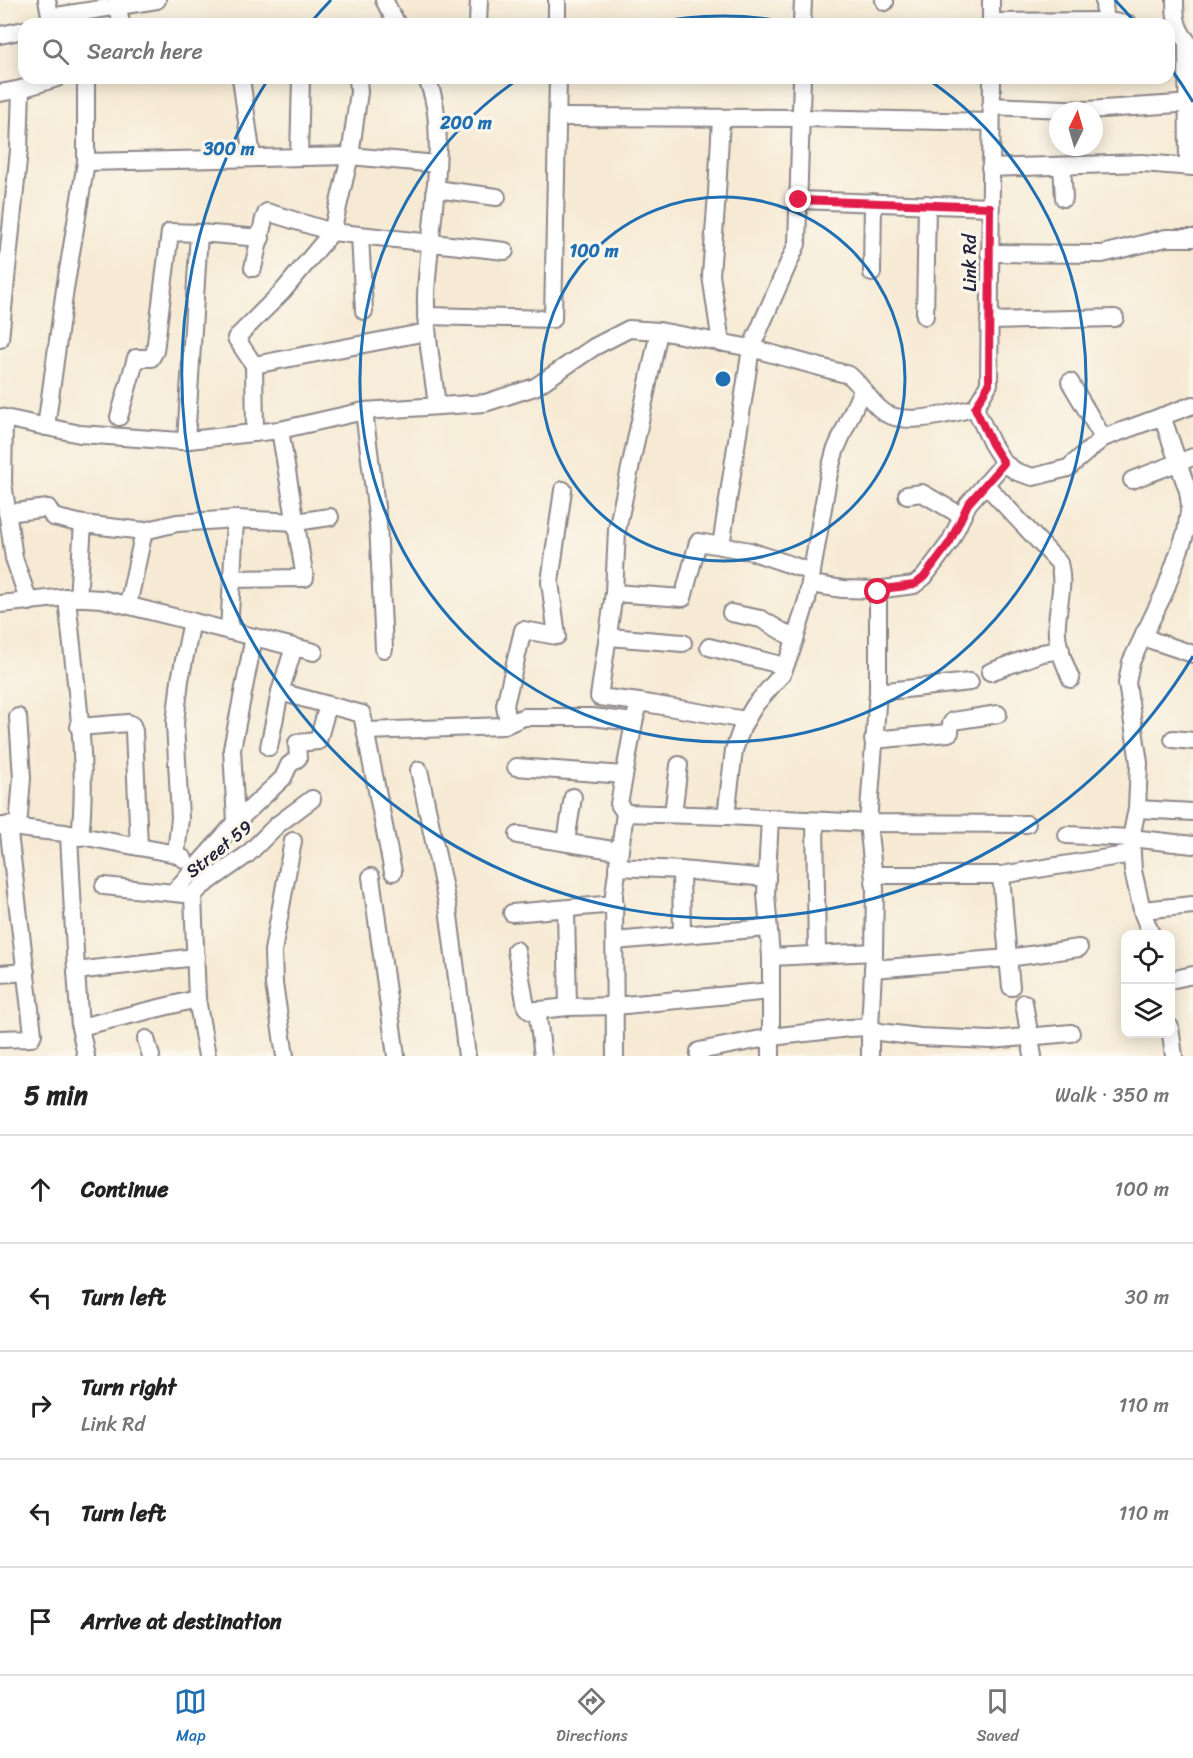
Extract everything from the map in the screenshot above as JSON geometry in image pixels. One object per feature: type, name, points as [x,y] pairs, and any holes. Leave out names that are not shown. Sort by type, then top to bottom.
[{"type":"street","points":[[47,0],[50,18]]},
{"type":"street","points":[[62,18],[117,3],[157,0]]},
{"type":"street","points":[[384,0],[394,18]]},
{"type":"street","points":[[478,18],[480,0]]},
{"type":"street","points":[[557,0],[557,18]]},
{"type":"street","points":[[802,18],[803,0]]},
{"type":"street","points":[[991,0],[991,18]]},
{"type":"street","points":[[1104,0],[1105,18]]},
{"type":"street","points":[[990,168],[1142,163],[1190,166],[1190,41],[1179,32],[1175,0]]},
{"type":"street","points":[[117,3],[120,18]]},
{"type":"street","points":[[0,34],[18,31]]},
{"type":"street","points":[[1175,37],[1190,41]]},
{"type":"street","points":[[0,93],[37,84]]},
{"type":"street","points":[[46,427],[86,162],[86,84]]},
{"type":"street","points":[[242,84],[252,158]]},
{"type":"street","points":[[299,157],[301,84]]},
{"type":"street","points":[[255,433],[254,365],[236,338],[283,291],[332,232],[350,156],[358,84]]},
{"type":"street","points":[[430,84],[435,114],[437,164],[429,243],[426,324],[437,406]]},
{"type":"street","points":[[254,365],[426,324],[554,319],[558,84]]},
{"type":"street","points":[[721,546],[751,348],[797,244],[802,84]]},
{"type":"street","name":"Link Rd","points":[[975,408],[989,384],[992,84]]},
{"type":"street","points":[[0,339],[19,150],[21,89]]},
{"type":"street","points":[[558,117],[801,118],[991,114],[1191,103]]},
{"type":"street","points":[[720,118],[711,275],[721,343]]},
{"type":"street","points":[[86,162],[350,156],[437,164]]},
{"type":"street","points":[[1062,166],[1064,198]]},
{"type":"street","points":[[435,189],[497,197]]},
{"type":"street","points":[[799,200],[990,207]]},
{"type":"street","points":[[872,273],[873,202]]},
{"type":"street","points":[[925,316],[927,204]]},
{"type":"street","points":[[253,268],[267,212],[332,232],[505,251]]},
{"type":"street","points":[[119,417],[136,358],[151,358],[155,351],[170,232],[261,238]]},
{"type":"street","points":[[186,441],[199,233]]},
{"type":"street","points":[[360,235],[364,311]]},
{"type":"street","points":[[989,253],[1102,255],[1166,238],[1193,238]]},
{"type":"street","points":[[989,321],[1115,318]]},
{"type":"street","points":[[29,602],[14,558],[7,513],[3,483],[2,418],[80,434],[186,441],[280,430],[364,411],[485,403],[535,387],[594,348],[629,329],[659,331],[751,348],[849,375],[857,381],[879,409],[894,417],[934,417],[975,408],[1004,463],[1017,472],[1033,477],[1068,468],[1103,438],[1193,405]]},
{"type":"street","points":[[659,331],[617,530],[614,593],[599,697],[746,720]]},
{"type":"street","points":[[1070,382],[1103,438]]},
{"type":"street","points":[[726,816],[734,750],[746,720],[755,705],[782,674],[795,639],[811,578],[829,473],[835,451],[862,390]]},
{"type":"street","points":[[364,411],[378,523],[384,649]]},
{"type":"street","points":[[1149,930],[1133,871],[1132,846],[1137,809],[1139,763],[1127,683],[1131,662],[1165,591],[1186,532],[1190,505],[1186,459],[1162,416]]},
{"type":"street","points":[[232,579],[305,578],[280,430]]},
{"type":"street","points":[[1132,480],[1186,459]]},
{"type":"street","points":[[614,593],[683,598],[698,542],[750,551],[811,578],[843,589],[880,590],[914,585],[924,577],[950,542],[968,504],[1004,463]]},
{"type":"street","points":[[985,484],[1059,563],[1062,586],[1056,626],[1071,679]]},
{"type":"street","points":[[508,723],[505,705],[523,630],[557,636],[550,582],[563,490]]},
{"type":"street","points":[[908,495],[922,493],[962,516]]},
{"type":"street","points":[[7,513],[48,508],[52,517],[83,524],[144,531],[177,523],[235,519],[296,522],[330,517]]},
{"type":"street","points":[[229,631],[235,519]]},
{"type":"street","points":[[83,524],[72,598],[83,805],[74,836],[76,971],[80,1027],[86,1056]]},
{"type":"street","points":[[128,605],[144,531]]},
{"type":"street","points":[[870,1056],[874,874],[868,823],[878,692],[878,592],[880,590]]},
{"type":"street","points":[[0,604],[72,598],[102,599],[314,652]]},
{"type":"street","points":[[731,614],[761,619],[795,639]]},
{"type":"street","points":[[177,854],[180,818],[175,723],[180,680],[192,621]]},
{"type":"street","points":[[1144,633],[1151,640],[1193,654]]},
{"type":"street","points":[[609,636],[682,643]]},
{"type":"street","points":[[236,822],[232,749],[254,637]]},
{"type":"street","points":[[269,747],[280,692],[294,647]]},
{"type":"street","points":[[710,647],[785,666]]},
{"type":"street","points":[[990,672],[1042,653],[1061,650]]},
{"type":"street","points":[[878,692],[970,682]]},
{"type":"street","points":[[280,692],[362,714],[367,730],[393,872]]},
{"type":"street","points":[[615,1056],[615,904],[618,859],[625,813],[619,804],[639,702]]},
{"type":"street","points":[[174,892],[236,822],[283,778],[290,765],[298,758],[297,743],[318,741],[328,705]]},
{"type":"street","points":[[873,740],[948,733],[953,722],[998,714]]},
{"type":"street","points":[[0,1039],[31,1038],[33,1034],[26,972],[8,895],[9,826],[22,778],[18,717]]},
{"type":"street","points":[[367,730],[503,726],[524,717],[592,717],[634,722]]},
{"type":"street","points":[[79,727],[128,723],[132,725],[138,847]]},
{"type":"street","points":[[1173,739],[1193,741]]},
{"type":"street","points":[[673,814],[679,765]]},
{"type":"street","points":[[516,767],[624,775]]},
{"type":"street","points":[[419,770],[448,908],[466,1056]]},
{"type":"street","points":[[566,841],[573,797]]},
{"type":"street","name":"Street 59","points":[[207,1056],[197,999],[193,895],[248,854],[277,825],[312,800]]},
{"type":"street","points":[[1137,809],[1193,813]]},
{"type":"street","points":[[625,813],[868,823],[1027,824]]},
{"type":"street","points":[[770,818],[766,878],[771,957],[771,1056]]},
{"type":"street","points":[[815,820],[817,954]]},
{"type":"street","points":[[9,826],[177,854],[196,867]]},
{"type":"street","points":[[518,834],[566,841],[618,859],[681,870],[766,878]]},
{"type":"street","points":[[1067,835],[1132,846],[1193,845]]},
{"type":"street","points":[[285,1056],[274,984],[273,951],[293,841]]},
{"type":"street","points":[[874,874],[1001,875],[1132,846]]},
{"type":"street","points":[[681,870],[682,935]]},
{"type":"street","points":[[1001,875],[1011,987]]},
{"type":"street","points":[[371,877],[396,1056]]},
{"type":"street","points":[[104,886],[193,895]]},
{"type":"street","points":[[512,913],[615,904]]},
{"type":"street","points":[[1142,910],[1193,905]]},
{"type":"street","points":[[566,909],[567,1007]]},
{"type":"street","points":[[615,941],[768,928]]},
{"type":"street","points":[[771,957],[817,954],[873,960],[1008,958],[1079,948]]},
{"type":"street","points":[[516,950],[526,1007],[530,1011],[567,1007],[615,1006],[771,991]]},
{"type":"street","points":[[76,971],[196,957]]},
{"type":"street","points":[[0,974],[26,972]]},
{"type":"street","points":[[1175,979],[1193,975]]},
{"type":"street","points":[[80,1027],[197,999]]},
{"type":"street","points":[[1024,1003],[1033,1056]]},
{"type":"street","points":[[537,1010],[543,1056]]},
{"type":"street","points":[[699,1056],[699,1051],[771,1037],[849,1028],[870,1027],[879,1032],[920,1037],[991,1040],[1071,1033]]},
{"type":"street","points":[[1172,1038],[1174,1056]]},
{"type":"street","points":[[146,1039],[151,1056]]},
{"type":"route","points":[[799,200],[990,207],[989,384],[975,408],[1004,463],[968,504],[950,542],[924,577],[914,585],[883,589],[878,592]]}]
